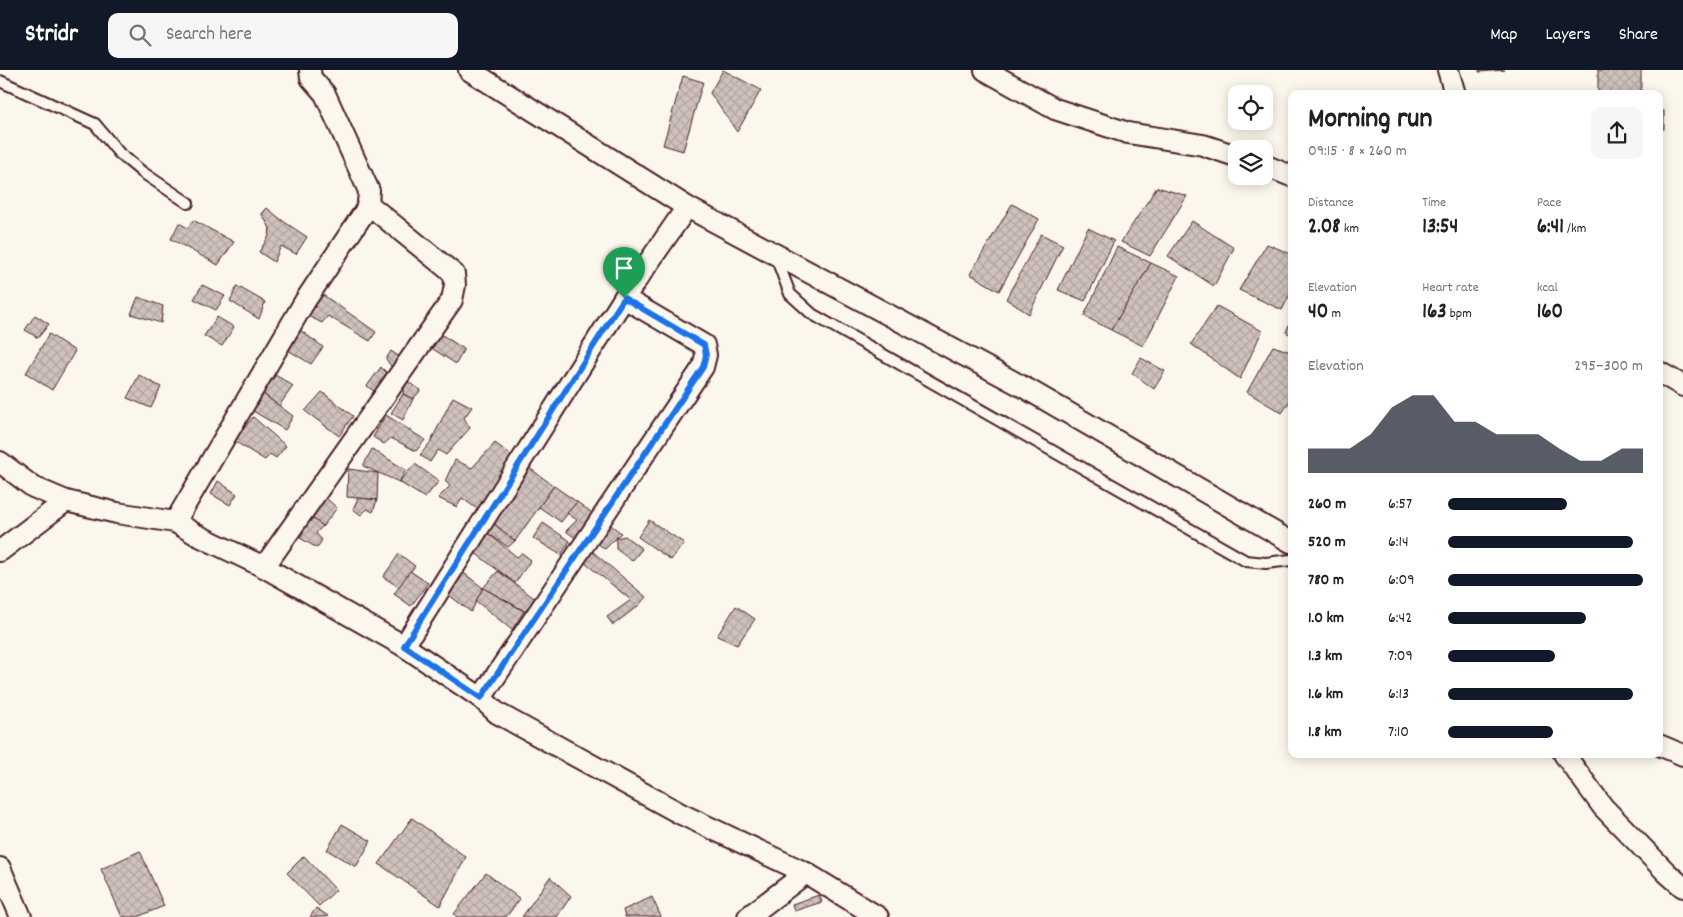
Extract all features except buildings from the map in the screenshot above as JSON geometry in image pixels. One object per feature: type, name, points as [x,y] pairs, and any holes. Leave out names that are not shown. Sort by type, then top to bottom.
[{"type":"street","points":[[175,522],[305,302],[368,204],[369,191],[324,94],[311,78],[310,70]]},
{"type":"street","points":[[469,70],[687,207],[1027,389],[1288,540]]},
{"type":"street","points":[[985,70],[1056,109],[1128,133],[1203,145],[1228,153]]},
{"type":"street","points":[[1448,70],[1454,90]]},
{"type":"street","points":[[1273,169],[1288,175]]},
{"type":"street","points":[[264,567],[452,300],[455,285],[454,274],[368,204]]},
{"type":"street","points":[[404,646],[624,298],[687,207]]},
{"type":"street","points":[[481,698],[703,367],[706,355],[704,345],[624,298]]},
{"type":"street","points":[[1663,374],[1683,386]]},
{"type":"street","points":[[0,462],[33,487],[66,500],[117,513],[175,522],[264,567],[404,646],[481,698],[497,713],[681,814],[806,873],[878,917]]},
{"type":"street","points":[[0,551],[66,500]]},
{"type":"street","points":[[1663,747],[1683,755]]},
{"type":"street","points":[[1567,758],[1603,807],[1666,873],[1683,887]]},
{"type":"street","points":[[0,868],[21,917]]},
{"type":"street","points":[[748,917],[806,873]]},
{"type":"lane","points":[[0,81],[95,124],[119,153],[142,172],[188,203]]},
{"type":"lane","points":[[774,254],[790,294],[812,314],[1246,561],[1266,563],[1288,560]]},
{"type":"route","points":[[624,298],[704,345],[706,355],[703,367],[481,698],[404,646],[624,298]]}]
